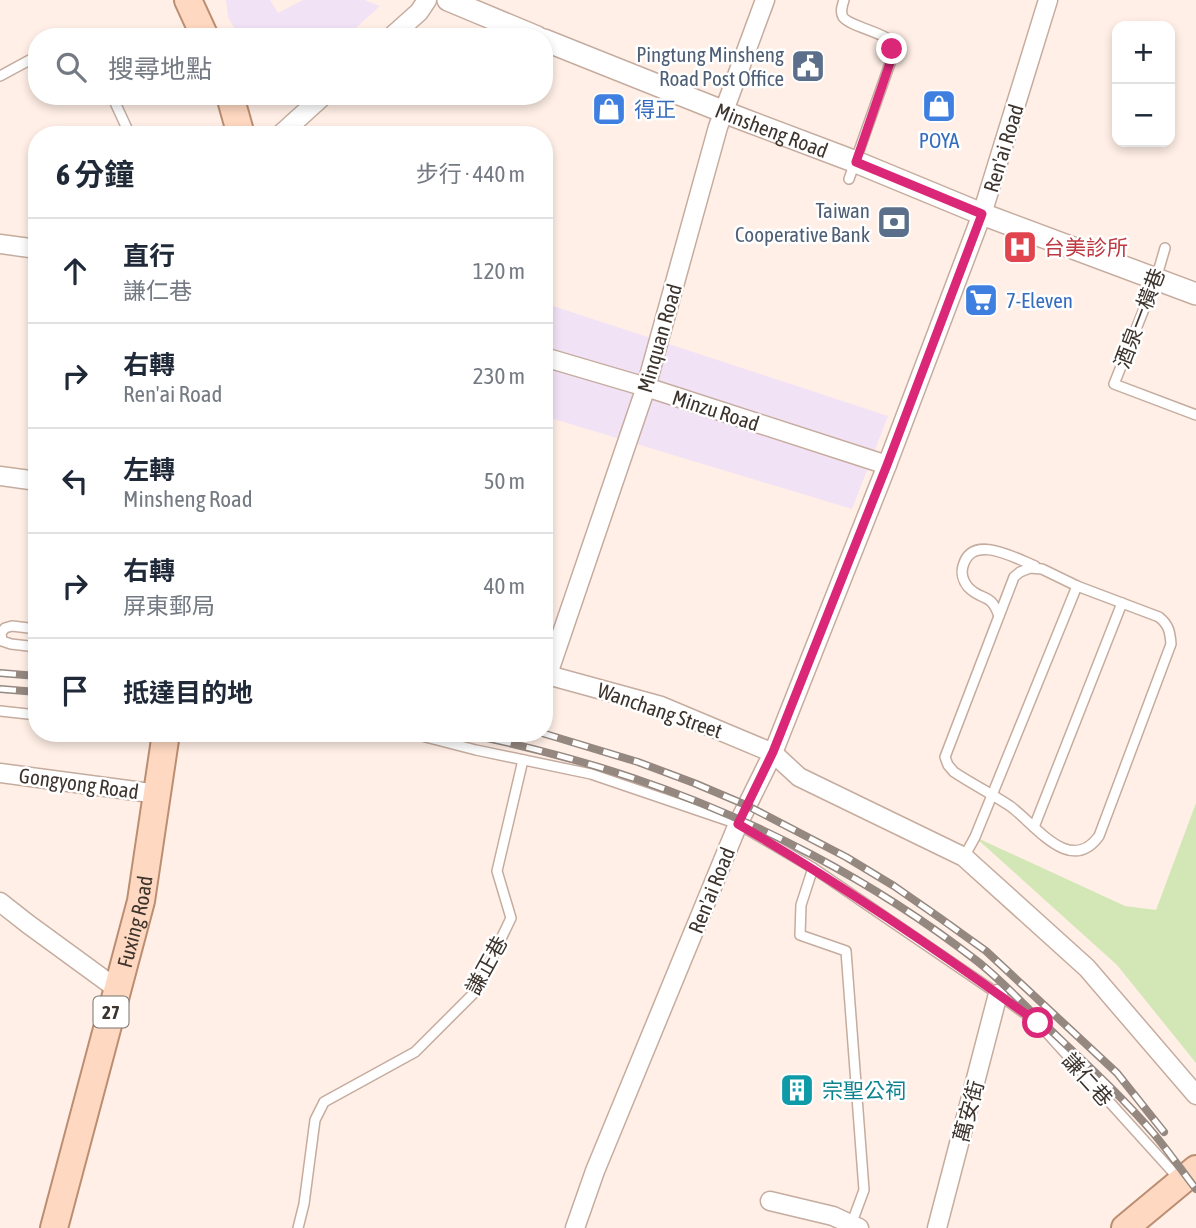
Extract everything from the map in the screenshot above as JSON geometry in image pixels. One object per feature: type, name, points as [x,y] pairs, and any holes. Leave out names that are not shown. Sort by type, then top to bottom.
[{"type":"main road","points":[[188,0],[201,28]]},
{"type":"main road","points":[[233,105],[238,126]]},
{"type":"main road","name":"Fuxing Road","points":[[54,1228],[141,901],[165,742]]},
{"type":"main road","points":[[1125,1228],[1189,1175]]},
{"type":"street","points":[[401,28],[419,12],[427,0]]},
{"type":"street","points":[[447,0],[515,28]]},
{"type":"street","name":"Minquan Road","points":[[553,654],[646,387],[724,112],[765,0]]},
{"type":"street","name":"Ren'ai Road","points":[[575,1228],[738,824],[773,752],[887,465],[982,214],[1048,0]]},
{"type":"street","name":"Minsheng Road","points":[[553,44],[724,112],[853,170],[982,214],[1196,294]]},
{"type":"street","points":[[290,126],[313,105]]},
{"type":"street","points":[[0,244],[28,248]]},
{"type":"street","name":"Minzu Road","points":[[553,359],[887,465]]},
{"type":"street","points":[[0,476],[28,480]]},
{"type":"street","name":"Wanchang Street","points":[[553,676],[661,706],[773,752]]},
{"type":"street","points":[[773,752],[799,776],[964,857],[1087,968],[1196,1095]]},
{"type":"street","name":"Gongyong Road","points":[[0,773],[158,794]]},
{"type":"street","points":[[0,902],[117,989]]},
{"type":"street","name":"萬安街","points":[[937,1228],[998,994]]},
{"type":"street","points":[[770,1201],[833,1216],[853,1227]]},
{"type":"lane","points":[[844,0],[842,16],[848,22],[884,36],[890,40],[892,49],[891,60],[853,170]]},
{"type":"lane","points":[[0,76],[28,61]]},
{"type":"lane","points":[[116,105],[126,126]]},
{"type":"lane","name":"酒泉一橫巷","points":[[1165,248],[1156,279],[1114,384],[1196,415]]},
{"type":"lane","points":[[999,616],[995,605],[968,587],[963,579],[962,569],[967,554],[975,550],[987,549],[1042,569],[1077,586],[1159,617],[1167,624],[1171,644],[1098,836],[1091,847],[1069,851],[1055,845],[1012,807],[954,772],[945,757],[1014,577],[1030,568],[1042,569]]},
{"type":"lane","points":[[964,857],[975,837],[1077,586]]},
{"type":"lane","points":[[1034,827],[1122,603]]},
{"type":"lane","points":[[28,628],[12,626],[1,633],[2,641],[28,646]]},
{"type":"lane","points":[[0,711],[28,714]]},
{"type":"lane","points":[[448,742],[591,774],[738,824]]},
{"type":"lane","name":"謙正巷","points":[[298,1228],[304,1204],[315,1120],[324,1102],[415,1052],[476,991],[511,918],[497,871],[523,760]]},
{"type":"lane","name":"謙仁巷","points":[[738,824],[813,868],[1038,1023],[1189,1175]]},
{"type":"lane","points":[[813,868],[801,905],[800,935],[846,951],[864,1190],[853,1227]]},
{"type":"shaded area","points":[[226,0],[270,0],[278,13],[303,0],[364,0],[380,6],[356,28],[234,28],[228,17]]},
{"type":"shaded area","points":[[553,306],[888,416],[852,509],[553,419]]},
{"type":"green space","points":[[1196,803],[1196,1063],[1117,965],[975,837],[1125,906],[1156,910]]},
{"type":"railway","points":[[0,673],[28,675]]},
{"type":"railway","points":[[0,689],[28,691]]},
{"type":"railway","points":[[553,736],[638,762],[746,805],[846,857],[894,886],[986,951],[1117,1073],[1164,1132]]},
{"type":"railway","points":[[502,742],[570,759],[679,794],[812,855],[897,904],[977,961],[1002,983],[1128,1105],[1160,1141],[1196,1189]]},
{"type":"place","name":"Pingtung Minsheng Road Post Office","points":[[808,66]]},
{"type":"place","name":"POYA","points":[[939,106]]},
{"type":"place","name":"得正","points":[[609,109]]},
{"type":"place","name":"Taiwan Cooperative Bank","points":[[894,222]]},
{"type":"place","name":"台美診所","points":[[1020,247]]},
{"type":"place","name":"7-Eleven","points":[[981,300]]},
{"type":"place","name":"宗聖公祠","points":[[797,1090]]},
{"type":"route","points":[[892,49],[893,55],[856,162],[982,214],[887,465],[773,752],[738,824],[813,868],[1038,1023]]}]
